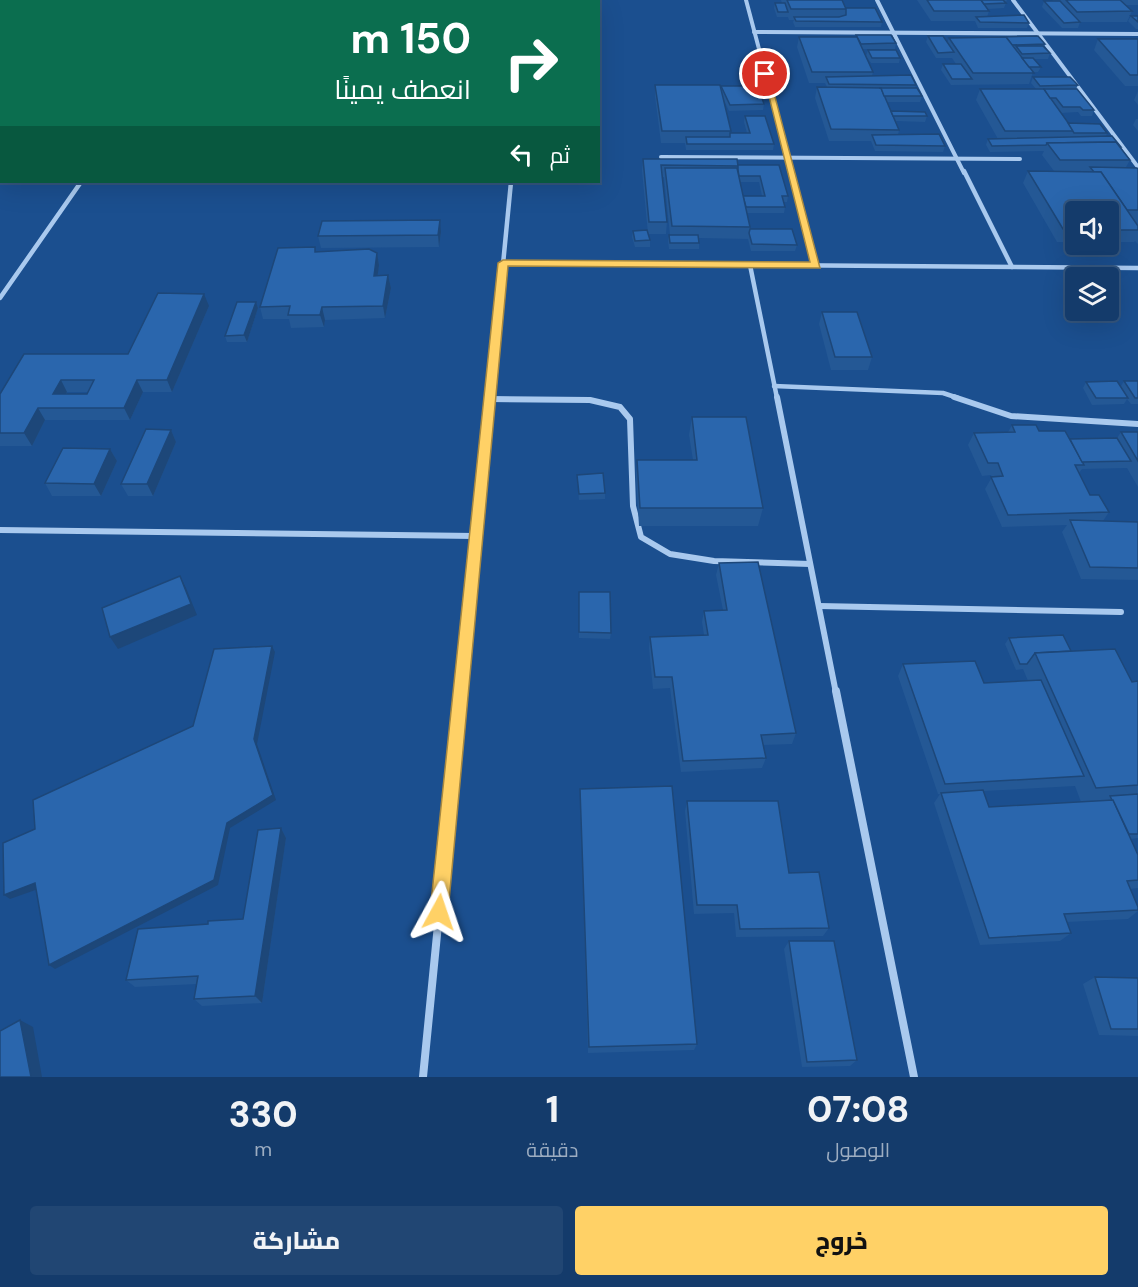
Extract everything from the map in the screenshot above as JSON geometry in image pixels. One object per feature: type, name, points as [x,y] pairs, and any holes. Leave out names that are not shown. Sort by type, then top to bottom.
[{"type":"street","points":[[746,0],[816,266]]},
{"type":"street","points":[[877,0],[1012,267]]},
{"type":"street","points":[[1013,0],[1138,167]]},
{"type":"street","points":[[754,32],[1138,34]]},
{"type":"street","points":[[661,157],[1020,159]]},
{"type":"street","points":[[0,298],[80,183]]},
{"type":"street","points":[[423,1077],[511,183]]},
{"type":"street","points":[[503,263],[1138,268]]},
{"type":"street","points":[[750,265],[914,1077]]},
{"type":"street","points":[[774,386],[943,393],[1011,416],[1138,424]]},
{"type":"street","points":[[489,399],[590,400],[620,407],[630,418],[633,506],[641,537],[670,554],[714,561],[810,564]]},
{"type":"street","points":[[0,530],[475,536]]},
{"type":"street","points":[[819,606],[1121,612]]},
{"type":"building","points":[[787,0],[842,0],[846,9],[791,9]]},
{"type":"building","points":[[927,0],[981,0],[989,11],[934,11]]},
{"type":"building","points":[[981,0],[1003,0],[1006,3],[984,4]]},
{"type":"building","points":[[1066,0],[1120,0],[1132,11],[1077,12]]},
{"type":"building","points":[[1044,1],[1060,1],[1080,22],[1064,23]]},
{"type":"building","points":[[775,3],[785,3],[788,12],[778,12]]},
{"type":"building","points":[[846,8],[875,8],[882,22],[796,21],[794,17],[839,17],[846,15]]},
{"type":"building","points":[[1024,15],[1029,23],[980,22],[976,17]]},
{"type":"building","points":[[856,35],[891,35],[896,43],[861,44]]},
{"type":"building","points":[[928,36],[943,36],[954,52],[938,53]]},
{"type":"building","points":[[1038,36],[1045,44],[1012,45],[1006,37],[1000,37]]},
{"type":"building","points":[[799,37],[857,37],[873,72],[812,72]]},
{"type":"building","points":[[1006,37],[1034,73],[973,73],[949,38]]},
{"type":"building","points":[[1098,39],[1138,39],[1138,75],[1130,75]]},
{"type":"building","points":[[1016,46],[1043,46],[1050,53],[1022,54]]},
{"type":"building","points":[[868,50],[896,50],[900,58],[872,58]]},
{"type":"building","points":[[1022,58],[1033,58],[1041,67],[1029,67]]},
{"type":"building","points":[[943,64],[961,64],[972,79],[952,79]]},
{"type":"building","points":[[911,75],[916,85],[829,84],[826,77]]},
{"type":"building","points":[[1033,77],[1070,77],[1078,85],[1040,86]]},
{"type":"building","points":[[655,85],[720,85],[731,131],[662,131]]},
{"type":"building","points":[[721,86],[758,86],[764,104],[730,105]]},
{"type":"building","points":[[817,87],[881,88],[899,130],[831,129]]},
{"type":"building","points":[[881,88],[917,88],[922,96],[884,96]]},
{"type":"building","points":[[980,89],[1044,89],[1074,131],[1005,131]]},
{"type":"building","points":[[1044,89],[1077,89],[1094,110],[1063,107],[1056,98],[1050,98]]},
{"type":"building","points":[[891,111],[925,112],[927,116],[893,116]]},
{"type":"building","points":[[745,116],[765,116],[774,144],[687,144],[686,137],[730,137],[730,133],[750,133]]},
{"type":"building","points":[[1068,123],[1100,124],[1107,133],[1074,133]]},
{"type":"building","points":[[939,134],[945,146],[876,145],[872,135]]},
{"type":"building","points":[[1112,136],[1121,147],[1116,142],[992,146],[988,139]]},
{"type":"building","points":[[1116,142],[1130,160],[1060,160],[1047,143]]},
{"type":"building","points":[[643,159],[737,159],[738,166],[661,165],[667,222],[649,222]]},
{"type":"building","points":[[738,165],[779,165],[788,196],[782,196],[785,207],[746,207],[743,196],[765,196],[760,176],[739,176]]},
{"type":"building","points":[[1090,167],[1137,168],[1138,210],[1127,210],[1101,172],[1094,172]]},
{"type":"building","points":[[665,168],[737,168],[750,227],[672,226]]},
{"type":"building","points":[[1028,171],[1101,172],[1138,226],[1138,230],[1119,230],[1119,201],[1065,201],[1065,229]]},
{"type":"building","points":[[440,220],[438,235],[318,236],[322,221]]},
{"type":"building","points":[[750,229],[792,229],[797,245],[752,244]]},
{"type":"building","points":[[647,230],[650,240],[635,241],[633,231]]},
{"type":"building","points":[[669,235],[698,235],[699,243],[670,243]]},
{"type":"building","points":[[315,247],[315,252],[369,249],[377,253],[374,276],[388,275],[383,306],[322,307],[320,315],[288,315],[290,306],[260,307],[278,248]]},
{"type":"building","points":[[158,293],[204,294],[167,380],[137,380],[124,408],[38,408],[24,433],[0,433],[0,394],[24,354],[128,354]],"holes":[[[61,380],[94,380],[87,394],[53,394]]]},
{"type":"building","points":[[237,302],[256,302],[244,335],[225,336]]},
{"type":"building","points":[[822,312],[857,312],[872,357],[835,357]]},
{"type":"building","points":[[1117,381],[1128,398],[1096,398],[1086,382]]},
{"type":"building","points":[[1124,381],[1138,381],[1138,398],[1135,398]]},
{"type":"building","points":[[692,417],[746,417],[763,508],[640,508],[637,460],[697,460]]},
{"type":"building","points":[[1012,425],[1036,425],[1039,431],[1065,431],[1084,465],[1075,465],[1090,495],[1099,495],[1109,512],[1008,515],[991,477],[1003,476],[998,463],[988,463],[974,433],[1015,432]]},
{"type":"building","points":[[146,429],[171,430],[147,484],[121,484]]},
{"type":"building","points":[[1121,432],[1138,432],[1138,461]]},
{"type":"building","points":[[1117,438],[1131,461],[1082,462],[1070,439]]},
{"type":"building","points":[[63,448],[110,449],[94,484],[45,483]]},
{"type":"building","points":[[603,473],[605,493],[579,494],[577,475]]},
{"type":"building","points":[[1070,520],[1138,522],[1138,568],[1090,567]]},
{"type":"building","points":[[758,562],[796,733],[761,735],[766,758],[683,761],[672,677],[655,677],[650,637],[708,635],[704,611],[727,610],[719,563]]},
{"type":"building","points":[[180,576],[191,604],[110,637],[102,608]]},
{"type":"building","points":[[579,592],[610,592],[611,633],[579,632]]},
{"type":"building","points":[[1063,635],[1071,651],[1035,653],[1027,664],[1020,664],[1009,638]]},
{"type":"building","points":[[272,646],[254,739],[273,795],[227,823],[214,880],[49,965],[35,883],[4,895],[3,843],[35,829],[33,800],[193,726],[214,649]]},
{"type":"building","points":[[1115,649],[1132,682],[1138,681],[1138,785],[1096,788],[1035,653]]},
{"type":"building","points":[[975,661],[984,683],[1041,680],[1084,776],[945,784],[903,664]]},
{"type":"building","points":[[672,786],[697,1044],[589,1047],[580,789]]},
{"type":"building","points":[[983,790],[989,807],[1113,800],[1138,855],[1138,880],[1127,881],[1138,910],[1064,914],[1071,933],[989,938],[941,793]]},
{"type":"building","points":[[1138,794],[1138,834],[1129,834],[1110,796]]},
{"type":"building","points":[[687,801],[778,801],[789,873],[819,872],[829,928],[740,929],[737,905],[697,905]]},
{"type":"building","points":[[281,828],[255,996],[194,999],[198,976],[126,980],[138,929],[243,919],[258,830]]},
{"type":"building","points":[[789,941],[834,941],[857,1060],[807,1062]]},
{"type":"building","points":[[1095,977],[1138,978],[1138,1029],[1111,1029]]},
{"type":"building","points":[[20,1020],[31,1077],[0,1077],[0,1031]]},
{"type":"route","points":[[439,912],[503,263],[816,266],[765,74]]}]
